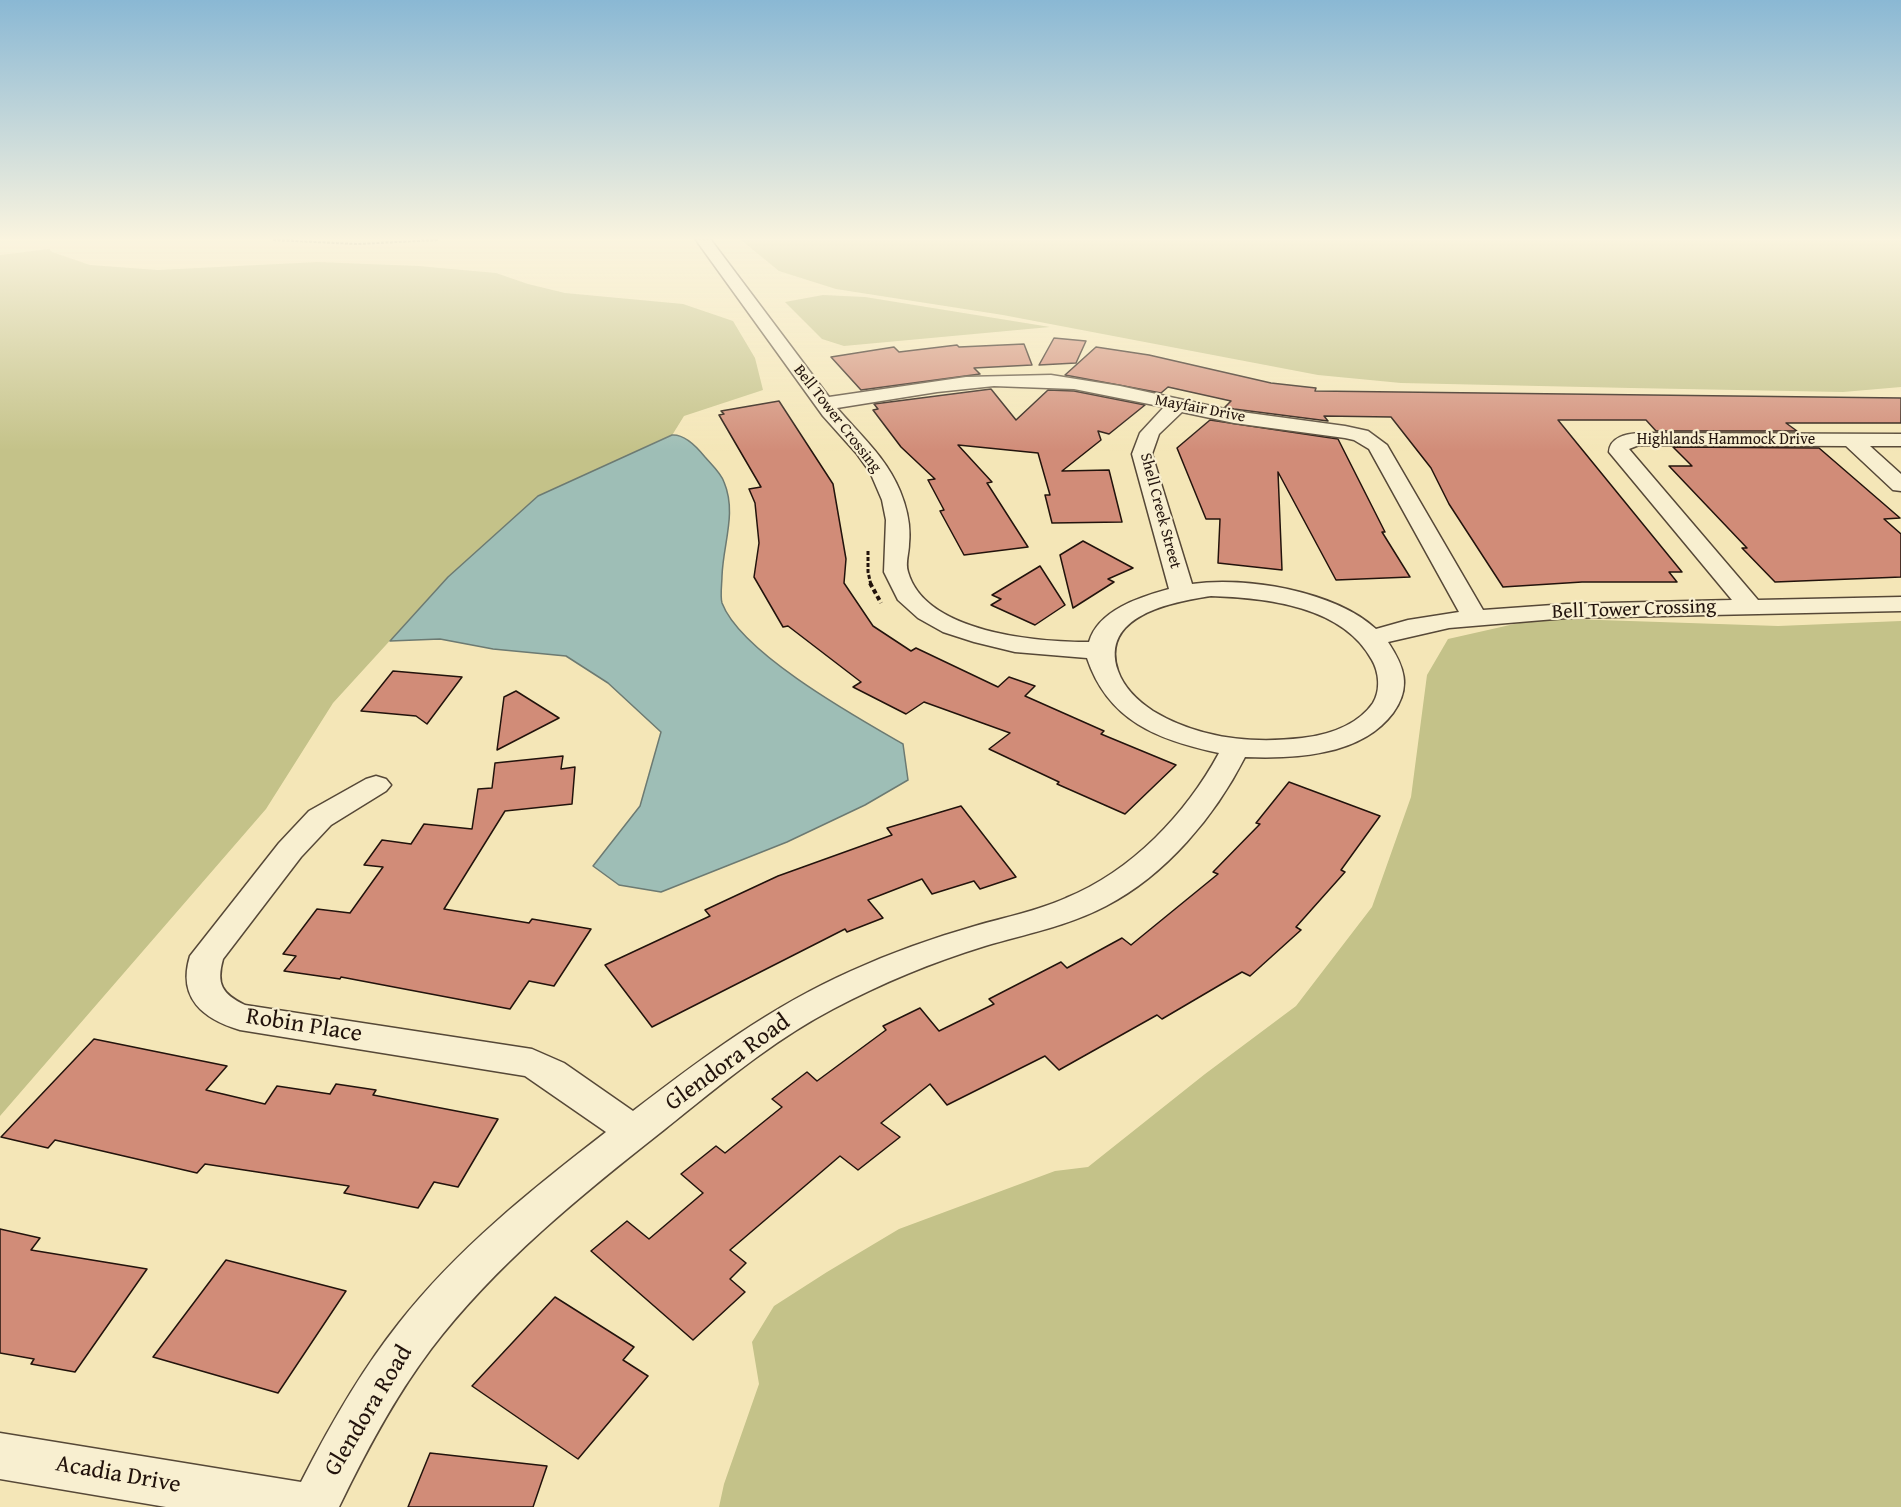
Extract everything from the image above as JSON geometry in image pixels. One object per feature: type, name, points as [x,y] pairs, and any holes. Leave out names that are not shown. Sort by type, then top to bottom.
[{"type":"street","name":"Bell Tower Crossing","points":[[755,310],[845,431],[874,462],[888,486],[896,512],[898,540],[895,569],[900,584],[916,604],[942,621],[986,638],[1050,650],[1100,650]]},
{"type":"street","name":"Mayfair Drive","points":[[824,404],[944,385],[1007,380],[1092,386],[1240,418],[1349,432],[1370,439],[1377,444],[1475,618]]},
{"type":"street","name":"Shell Creek Street","points":[[1177,406],[1150,430],[1143,442],[1142,454],[1182,593]]},
{"type":"street","name":"Highlands Hammock Drive","points":[[1751,607],[1619,452],[1619,447],[1629,440],[1640,438],[1901,440]]},
{"type":"street","points":[[1851,440],[1901,485]]},
{"type":"street","points":[[1233,589],[1277,594],[1336,615],[1370,639],[1386,659],[1391,672],[1392,685],[1389,698],[1383,709],[1359,729],[1322,743],[1276,749],[1236,747],[1181,735],[1142,716],[1114,690],[1103,670],[1100,650],[1111,627],[1122,617],[1152,601],[1182,593],[1233,589]]},
{"type":"street","name":"Bell Tower Crossing","points":[[1370,639],[1408,628],[1475,618],[1626,608],[1901,604]]},
{"type":"street","name":"Glendora Road","points":[[314,1507],[344,1446],[377,1389],[436,1310],[458,1285],[504,1241],[634,1132],[759,1038],[799,1012],[835,993],[931,952],[1058,914],[1110,890],[1150,858],[1184,824],[1217,783],[1236,747]]},
{"type":"street","name":"Robin Place","points":[[376,785],[320,818],[290,850],[207,957],[202,968],[202,981],[213,1003],[240,1017],[532,1063],[551,1073],[634,1132]]},
{"type":"street","name":"Acadia Drive","points":[[0,1456],[307,1507]]},
{"type":"shaded area","points":[[0,310],[702,310],[733,321],[755,358],[763,390],[684,416],[671,437],[538,496],[448,577],[333,703],[266,809],[0,1116]]},
{"type":"shaded area","points":[[793,310],[947,310],[1050,327],[844,346],[822,339]]},
{"type":"shaded area","points":[[973,310],[1901,310],[1901,387],[1843,392],[1401,383],[1318,375]]},
{"type":"shaded area","points":[[1541,618],[1778,626],[1901,621],[1901,1507],[719,1507],[724,1484],[759,1384],[752,1342],[774,1306],[899,1229],[1055,1171],[1088,1167],[1205,1074],[1296,1006],[1372,907],[1411,797],[1427,675],[1448,639]]},
{"type":"water","points":[[672,435],[682,437],[694,445],[718,472],[728,494],[729,517],[721,597],[733,622],[775,662],[802,682],[903,744],[908,780],[865,805],[787,842],[661,892],[619,885],[593,866],[640,806],[661,732],[608,683],[566,656],[493,649],[440,639],[390,641],[448,577],[538,496]]},
{"type":"building","points":[[1054,338],[1086,341],[1076,363],[1039,365]]},
{"type":"building","points":[[1024,344],[1032,365],[974,368],[980,374],[861,390],[831,357],[894,347],[899,352],[957,345],[959,347]]},
{"type":"building","points":[[1096,347],[1149,355],[1271,383],[1316,388],[1315,391],[1901,398],[1901,423],[1786,423],[1797,431],[1656,431],[1646,420],[1558,420],[1682,572],[1669,572],[1677,582],[1582,582],[1503,587],[1449,504],[1431,468],[1391,417],[1324,416],[1328,421],[1234,409],[1225,407],[1231,401],[1168,387],[1161,393],[1065,375]]},
{"type":"building","points":[[991,389],[1016,420],[1048,390],[1074,391],[1145,405],[1109,434],[1098,431],[1101,440],[1062,471],[1109,470],[1122,522],[1052,523],[1045,495],[1050,495],[1038,453],[958,445],[992,482],[987,483],[1028,547],[964,555],[940,511],[944,510],[928,480],[935,479],[901,447],[873,410],[878,409],[874,404]]},
{"type":"building","points":[[779,401],[833,484],[846,559],[844,583],[873,626],[911,651],[916,648],[998,687],[1009,677],[1035,686],[1025,696],[1104,731],[1101,734],[1176,765],[1125,814],[1057,784],[1059,782],[989,749],[1010,733],[924,702],[906,714],[853,687],[861,682],[788,626],[783,627],[754,577],[759,543],[755,503],[749,489],[761,487],[719,415],[724,414],[721,411]]},
{"type":"building","points":[[1210,420],[1338,439],[1385,532],[1382,532],[1410,577],[1336,580],[1278,472],[1282,570],[1218,563],[1220,519],[1206,519],[1177,448]]},
{"type":"building","points":[[1673,447],[1819,448],[1900,518],[1884,519],[1901,534],[1901,577],[1775,582],[1742,548],[1747,548],[1669,466],[1692,466]]},
{"type":"building","points":[[1083,541],[1133,568],[1108,579],[1114,582],[1073,608],[1060,555]]},
{"type":"building","points":[[1040,566],[1065,605],[1035,625],[991,605],[1001,599],[992,595]]},
{"type":"building","points":[[393,671],[462,677],[427,724],[416,716],[361,711]]},
{"type":"building","points":[[516,691],[559,718],[497,750],[504,697]]},
{"type":"building","points":[[563,756],[561,769],[575,767],[572,804],[505,811],[444,909],[529,923],[532,919],[591,929],[554,986],[529,981],[510,1009],[341,977],[340,979],[284,971],[296,956],[283,954],[317,909],[350,913],[383,867],[364,865],[382,840],[411,844],[424,824],[472,829],[478,789],[492,788],[495,763]]},
{"type":"building","points":[[1289,782],[1380,816],[1341,870],[1345,872],[1296,927],[1301,930],[1250,976],[1242,972],[1162,1019],[1157,1015],[1059,1070],[1045,1056],[947,1105],[930,1084],[881,1123],[900,1137],[858,1170],[840,1156],[730,1250],[746,1263],[730,1279],[745,1292],[693,1340],[591,1251],[627,1221],[649,1239],[703,1193],[681,1174],[716,1146],[725,1153],[782,1107],[772,1099],[807,1072],[817,1081],[886,1030],[883,1026],[920,1008],[939,1031],[994,1004],[989,999],[1061,962],[1067,968],[1122,938],[1131,945],[1218,874],[1213,872],[1260,824],[1256,823]]},
{"type":"building","points":[[961,806],[1016,877],[980,889],[974,881],[932,894],[922,879],[868,900],[883,918],[847,932],[845,929],[652,1027],[605,965],[710,916],[705,910],[778,876],[892,835],[887,828]]},
{"type":"building","points":[[94,1039],[227,1066],[206,1090],[265,1104],[277,1086],[330,1094],[336,1084],[376,1090],[373,1095],[498,1119],[458,1187],[434,1182],[418,1208],[344,1193],[349,1186],[205,1164],[197,1173],[55,1140],[48,1148],[1,1137]]},
{"type":"building","points":[[0,1229],[40,1238],[31,1250],[147,1269],[75,1372],[31,1364],[34,1359],[0,1353]]},
{"type":"building","points":[[226,1260],[346,1291],[278,1393],[153,1357]]},
{"type":"building","points":[[555,1297],[634,1347],[623,1360],[648,1376],[578,1459],[472,1386]]},
{"type":"building","points":[[430,1453],[547,1466],[533,1507],[408,1507]]}]
